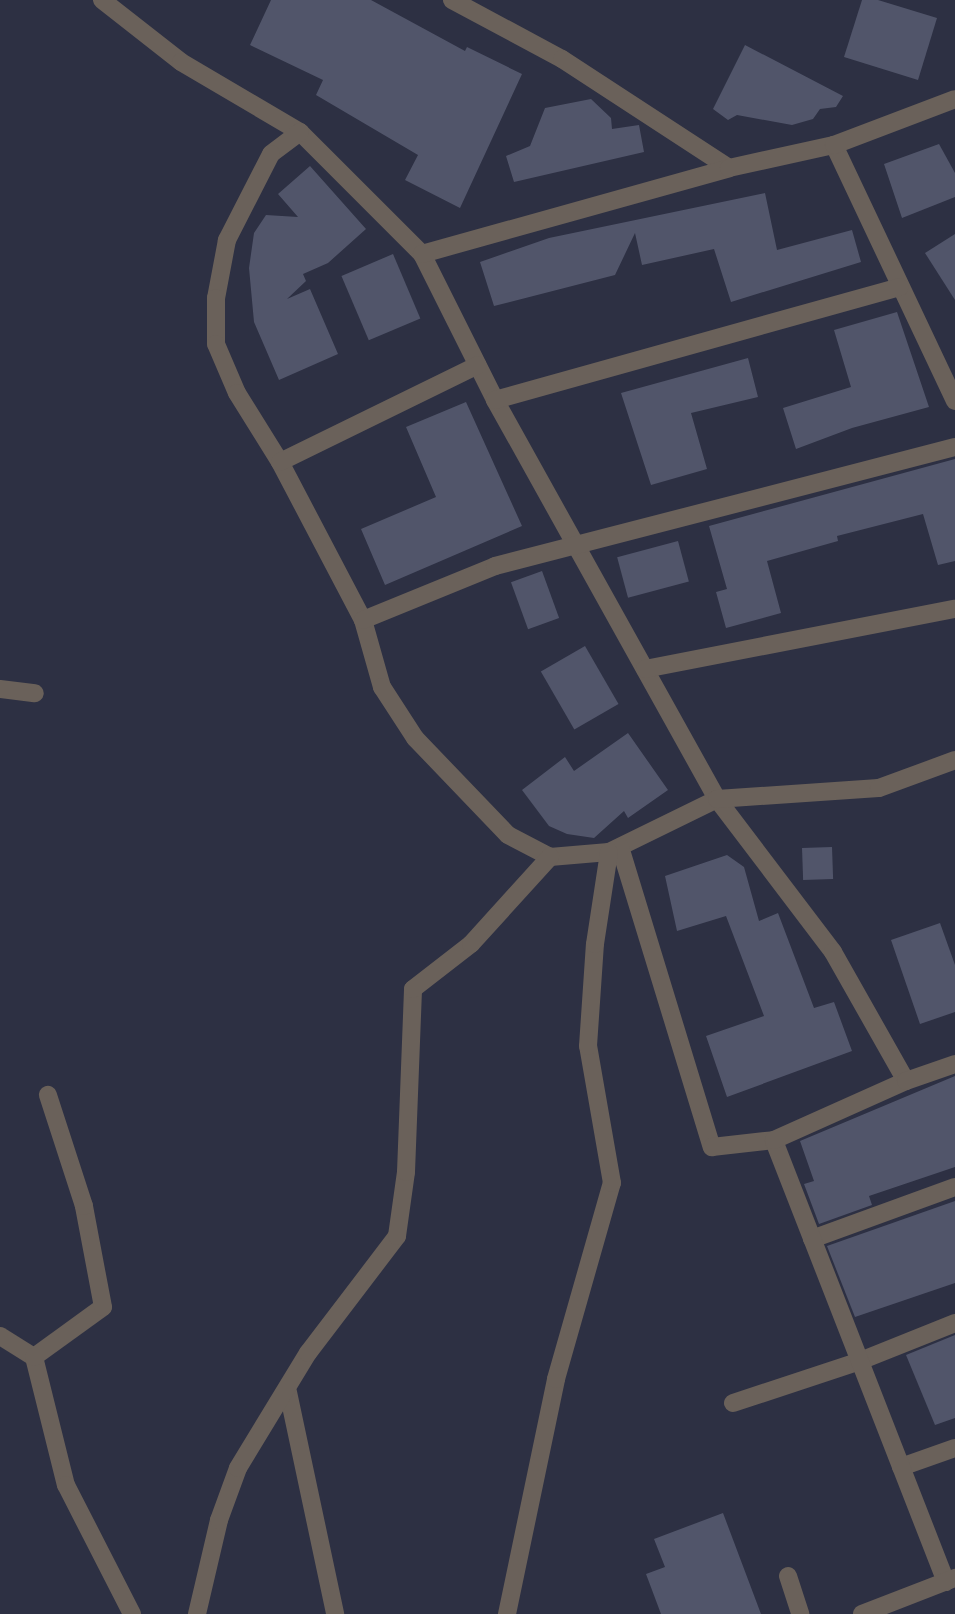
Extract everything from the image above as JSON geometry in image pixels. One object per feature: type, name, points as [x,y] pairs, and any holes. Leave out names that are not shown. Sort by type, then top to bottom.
[{"type":"street","points":[[102,0],[181,62],[300,132],[422,254],[495,400],[717,799],[833,953],[906,1081]]},
{"type":"street","points":[[452,0],[562,59],[729,168]]},
{"type":"street","points":[[422,254],[729,168],[834,145],[955,99]]},
{"type":"street","points":[[300,132],[271,153],[233,228],[216,298],[216,344],[237,393],[280,461],[363,620],[382,687],[415,738],[508,835],[550,857],[614,849],[717,799],[880,788],[955,760]]},
{"type":"street","points":[[834,145],[955,401]]},
{"type":"street","points":[[495,400],[900,287]]},
{"type":"street","points":[[280,461],[478,365]]},
{"type":"street","points":[[363,620],[495,566],[955,447]]},
{"type":"street","points":[[645,669],[955,609]]},
{"type":"street","points":[[0,689],[35,692]]},
{"type":"street","points":[[614,849],[712,1147],[774,1140],[906,1081],[955,1064]]},
{"type":"street","points":[[507,1614],[556,1379],[612,1183],[588,1046],[595,944],[614,849]]},
{"type":"street","points":[[197,1614],[219,1520],[238,1468],[288,1392],[308,1353],[397,1236],[406,1172],[413,989],[471,944],[550,857]]},
{"type":"street","points":[[34,1357],[103,1307],[84,1206],[48,1095]]},
{"type":"street","points":[[774,1140],[901,1467],[950,1580],[862,1614]]},
{"type":"street","points":[[812,1239],[955,1187]]},
{"type":"street","points":[[733,1403],[860,1361],[955,1323]]},
{"type":"street","points":[[0,1336],[34,1357],[66,1485],[132,1614]]},
{"type":"street","points":[[288,1392],[335,1614]]},
{"type":"street","points":[[901,1467],[955,1448]]},
{"type":"street","points":[[788,1576],[800,1614]]},
{"type":"building","points":[[271,0],[371,0],[465,51],[467,47],[522,74],[460,208],[405,180],[418,155],[316,95],[323,80],[250,45]]},
{"type":"building","points":[[862,0],[878,0],[937,18],[918,80],[844,57]]},
{"type":"building","points":[[745,45],[843,96],[836,107],[820,109],[813,119],[792,125],[737,115],[728,120],[713,109]]},
{"type":"building","points":[[591,99],[611,118],[612,129],[639,125],[644,152],[514,182],[506,156],[530,146],[545,108]]},
{"type":"building","points":[[939,144],[955,173],[955,197],[902,218],[884,164]]},
{"type":"building","points":[[310,166],[366,229],[328,263],[303,274],[306,281],[287,299],[310,289],[338,354],[279,380],[254,322],[249,268],[254,233],[266,215],[298,217],[278,194]]},
{"type":"building","points":[[765,193],[777,250],[852,230],[861,262],[731,302],[714,249],[642,265],[635,233],[615,275],[494,306],[480,262],[549,238]]},
{"type":"building","points":[[955,234],[955,300],[925,253]]},
{"type":"building","points":[[393,254],[420,318],[369,340],[341,276]]},
{"type":"building","points":[[897,312],[929,407],[852,428],[796,449],[783,408],[851,387],[834,330]]},
{"type":"building","points":[[748,358],[758,397],[691,413],[707,469],[651,485],[621,393]]},
{"type":"building","points":[[466,402],[522,526],[385,585],[361,529],[436,497],[406,427]]},
{"type":"building","points":[[955,459],[955,561],[938,565],[923,514],[837,536],[838,541],[767,561],[781,613],[726,628],[716,592],[727,589],[709,526]]},
{"type":"building","points":[[678,541],[689,582],[628,598],[617,557]]},
{"type":"building","points":[[542,571],[559,618],[528,629],[511,582]]},
{"type":"building","points":[[585,646],[618,704],[574,730],[541,672]]},
{"type":"building","points":[[628,733],[668,790],[628,818],[624,811],[594,838],[567,834],[549,826],[522,790],[565,757],[574,771]]},
{"type":"building","points":[[832,847],[833,879],[803,880],[802,848]]},
{"type":"building","points":[[727,855],[744,867],[759,921],[778,913],[814,1008],[834,1002],[852,1051],[727,1097],[706,1036],[764,1016],[726,916],[677,931],[665,876]]},
{"type":"building","points":[[940,923],[955,965],[955,1012],[920,1024],[891,940]]},
{"type":"building","points":[[955,1076],[955,1167],[869,1196],[872,1205],[819,1224],[804,1184],[814,1181],[800,1141]]},
{"type":"building","points":[[955,1201],[955,1283],[855,1317],[827,1246]]},
{"type":"building","points":[[955,1335],[955,1418],[935,1425],[906,1355]]},
{"type":"building","points":[[723,1513],[761,1614],[661,1614],[646,1574],[665,1567],[654,1539]]}]
